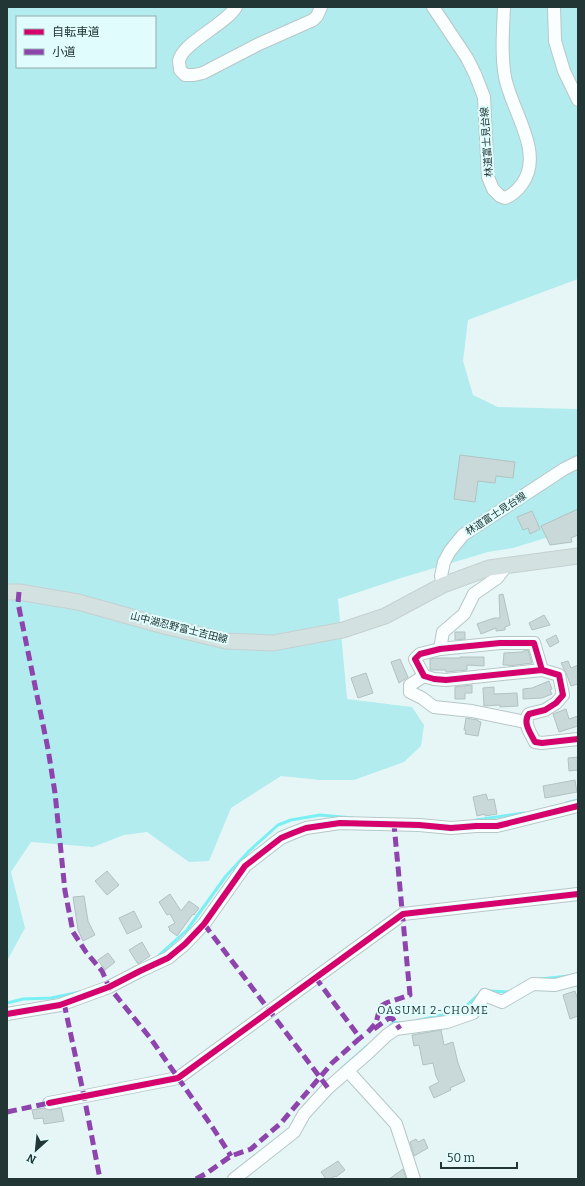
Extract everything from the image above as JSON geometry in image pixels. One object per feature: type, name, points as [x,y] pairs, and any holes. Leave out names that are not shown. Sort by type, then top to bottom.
[{"type":"main road","name":"山中湖忍野富士吉田線","points":[[7,592],[19,592],[78,602],[164,626],[226,641],[273,643],[343,630],[385,616],[443,585],[489,568],[578,556]]},
{"type":"street","points":[[236,7],[224,20],[184,52],[179,60],[180,70],[185,75],[203,73],[259,44],[313,20],[317,16],[321,7]]},
{"type":"street","name":"林道富士見台線","points":[[434,7],[467,58],[484,98],[488,177],[493,189],[500,196],[505,198],[517,191],[527,176],[530,170],[530,155],[523,127],[506,79],[502,50],[504,7]]},
{"type":"street","points":[[554,7],[555,41],[564,71],[578,100]]},
{"type":"street","name":"林道富士見台線","points":[[443,585],[440,576],[444,562],[450,551],[463,535],[564,469],[578,462]]},
{"type":"street","points":[[440,649],[443,632],[464,614],[474,594],[497,578],[507,565]]},
{"type":"street","points":[[542,670],[534,643],[500,643],[440,649],[420,654],[416,659],[424,676],[434,679],[446,680],[542,670],[559,675],[563,695],[556,703],[545,710],[529,714],[526,717],[526,722],[536,742],[542,743],[578,739]]},
{"type":"street","points":[[424,676],[410,685],[410,692],[422,698],[434,707],[466,710],[526,722]]},
{"type":"street","points":[[7,1014],[60,1005],[109,987],[168,958],[185,944],[204,924],[245,866],[281,838],[306,828],[340,824],[412,825],[451,828],[497,826],[578,806]]},
{"type":"street","points":[[49,1103],[178,1078],[403,914],[578,894]]},
{"type":"street","points":[[234,1179],[294,1132],[304,1114],[328,1088],[387,1035],[396,1029],[447,1022],[473,1013],[485,995],[502,1002],[533,984],[555,985],[578,979]]},
{"type":"street","points":[[348,1070],[396,1124],[414,1179]]},
{"type":"shaded area","points":[[7,7],[578,7],[578,279],[468,320],[463,361],[473,395],[498,407],[578,409],[578,528],[513,548],[488,552],[401,578],[338,599],[347,699],[412,707],[424,725],[421,746],[404,762],[354,780],[320,780],[281,776],[231,808],[209,861],[189,862],[147,832],[124,835],[93,847],[31,842],[11,872],[25,928],[7,961]]},
{"type":"building","points":[[460,455],[515,462],[513,478],[496,476],[495,483],[478,481],[475,502],[454,499]]},
{"type":"building","points":[[578,509],[578,535],[571,538],[572,542],[550,545],[541,526]]},
{"type":"building","points":[[532,511],[540,529],[530,534],[528,528],[523,530],[517,517]]},
{"type":"building","points":[[503,594],[510,625],[505,627],[505,630],[496,631],[496,628],[481,634],[477,624],[494,618],[500,618],[499,595]]},
{"type":"building","points":[[544,615],[550,625],[532,630],[529,623]]},
{"type":"building","points":[[455,632],[465,632],[465,639],[455,640]]},
{"type":"building","points":[[556,635],[559,642],[550,647],[546,640]]},
{"type":"building","points":[[528,650],[532,663],[509,666],[503,665],[504,653],[522,652]]},
{"type":"building","points":[[484,657],[484,666],[467,665],[467,670],[446,672],[446,670],[430,670],[430,659]]},
{"type":"building","points":[[400,659],[408,677],[399,683],[391,662]]},
{"type":"building","points":[[568,661],[571,668],[578,665],[578,684],[571,686],[561,663]]},
{"type":"building","points":[[366,673],[373,693],[358,698],[351,678]]},
{"type":"building","points":[[549,681],[552,694],[542,698],[523,699],[523,689],[532,688]]},
{"type":"building","points":[[472,685],[472,693],[465,693],[465,699],[455,699],[455,687]]},
{"type":"building","points":[[494,687],[494,694],[517,693],[518,706],[484,706],[483,688]]},
{"type":"building","points":[[566,709],[569,719],[578,716],[578,726],[559,732],[553,714]]},
{"type":"building","points":[[466,718],[481,722],[478,736],[465,734],[466,730],[464,730]]},
{"type":"building","points":[[578,757],[578,770],[569,771],[568,758]]},
{"type":"building","points":[[575,780],[577,792],[545,798],[543,786]]},
{"type":"building","points":[[486,794],[488,800],[494,799],[497,814],[477,816],[473,797]]},
{"type":"building","points":[[107,871],[119,885],[107,895],[95,881]]},
{"type":"building","points":[[170,894],[181,911],[189,901],[199,908],[177,936],[169,930],[170,929],[168,927],[175,923],[170,914],[167,915],[159,902]]},
{"type":"building","points":[[84,896],[88,921],[95,935],[83,941],[78,930],[73,897]]},
{"type":"building","points":[[134,911],[142,927],[127,934],[119,918]]},
{"type":"building","points":[[142,942],[150,956],[138,964],[129,950]]},
{"type":"building","points":[[108,953],[115,962],[105,970],[98,960]]},
{"type":"building","points":[[575,991],[578,1000],[578,1016],[570,1019],[563,995]]},
{"type":"building","points":[[441,1030],[444,1045],[453,1042],[458,1063],[465,1081],[434,1098],[429,1087],[439,1082],[433,1063],[423,1065],[419,1045],[414,1046],[412,1035]]},
{"type":"building","points":[[43,1108],[50,1110],[61,1108],[64,1121],[44,1124],[43,1118],[34,1119],[32,1110]]},
{"type":"building","points":[[416,1139],[418,1142],[424,1139],[428,1148],[414,1156],[410,1142]]},
{"type":"building","points":[[338,1161],[345,1170],[336,1177],[326,1179],[321,1172]]},
{"type":"building","points":[[403,1169],[406,1179],[389,1179]]},
{"type":"waterway","points":[[566,803],[578,800]]},
{"type":"waterway","points":[[476,820],[524,813]]},
{"type":"waterway","points":[[157,957],[187,930],[226,876],[249,851],[278,825],[291,820],[320,815],[353,818]]},
{"type":"waterway","points":[[540,979],[569,976]]},
{"type":"waterway","points":[[490,991],[508,992]]},
{"type":"waterway","points":[[7,1003],[23,999],[51,998],[80,992]]},
{"type":"waterway","points":[[415,1021],[461,1011],[481,992]]},
{"type":"waterway","points":[[388,1028],[394,1022],[400,1023]]},
{"type":"waterway","points":[[341,1069],[367,1046]]},
{"type":"marked path","points":[[19,592],[18,603],[48,749],[55,793],[65,891],[73,932],[86,952],[102,971],[109,987],[151,1039],[231,1156]]},
{"type":"marked path","points":[[368,1032],[376,1023],[380,1007],[386,1003],[410,995],[394,824]]},
{"type":"marked path","points":[[204,924],[328,1088]]},
{"type":"marked path","points":[[315,977],[360,1038],[363,1036]]},
{"type":"marked path","points":[[64,1003],[100,1179]]},
{"type":"marked path","points":[[374,1029],[389,1018],[393,1019],[400,1029]]},
{"type":"marked path","points":[[196,1179],[231,1156],[251,1149],[281,1123],[332,1063],[360,1038]]},
{"type":"marked path","points":[[7,1112],[49,1103]]},
{"type":"cycle path","points":[[542,670],[446,680],[434,679],[424,676],[415,659],[420,654],[440,649],[500,643],[534,643],[542,670],[559,675],[563,695],[556,703],[545,710],[529,714],[526,721],[529,732],[535,742],[542,743],[578,739]]},
{"type":"cycle path","points":[[7,1014],[60,1005],[109,987],[168,958],[185,944],[204,924],[245,866],[281,838],[306,828],[340,823],[419,825],[451,828],[497,826],[578,806]]},
{"type":"cycle path","points":[[49,1103],[178,1078],[403,914],[578,894]]},
{"type":"district","name":"OASUMI 2-CHOME","points":[[433,1010]]}]
